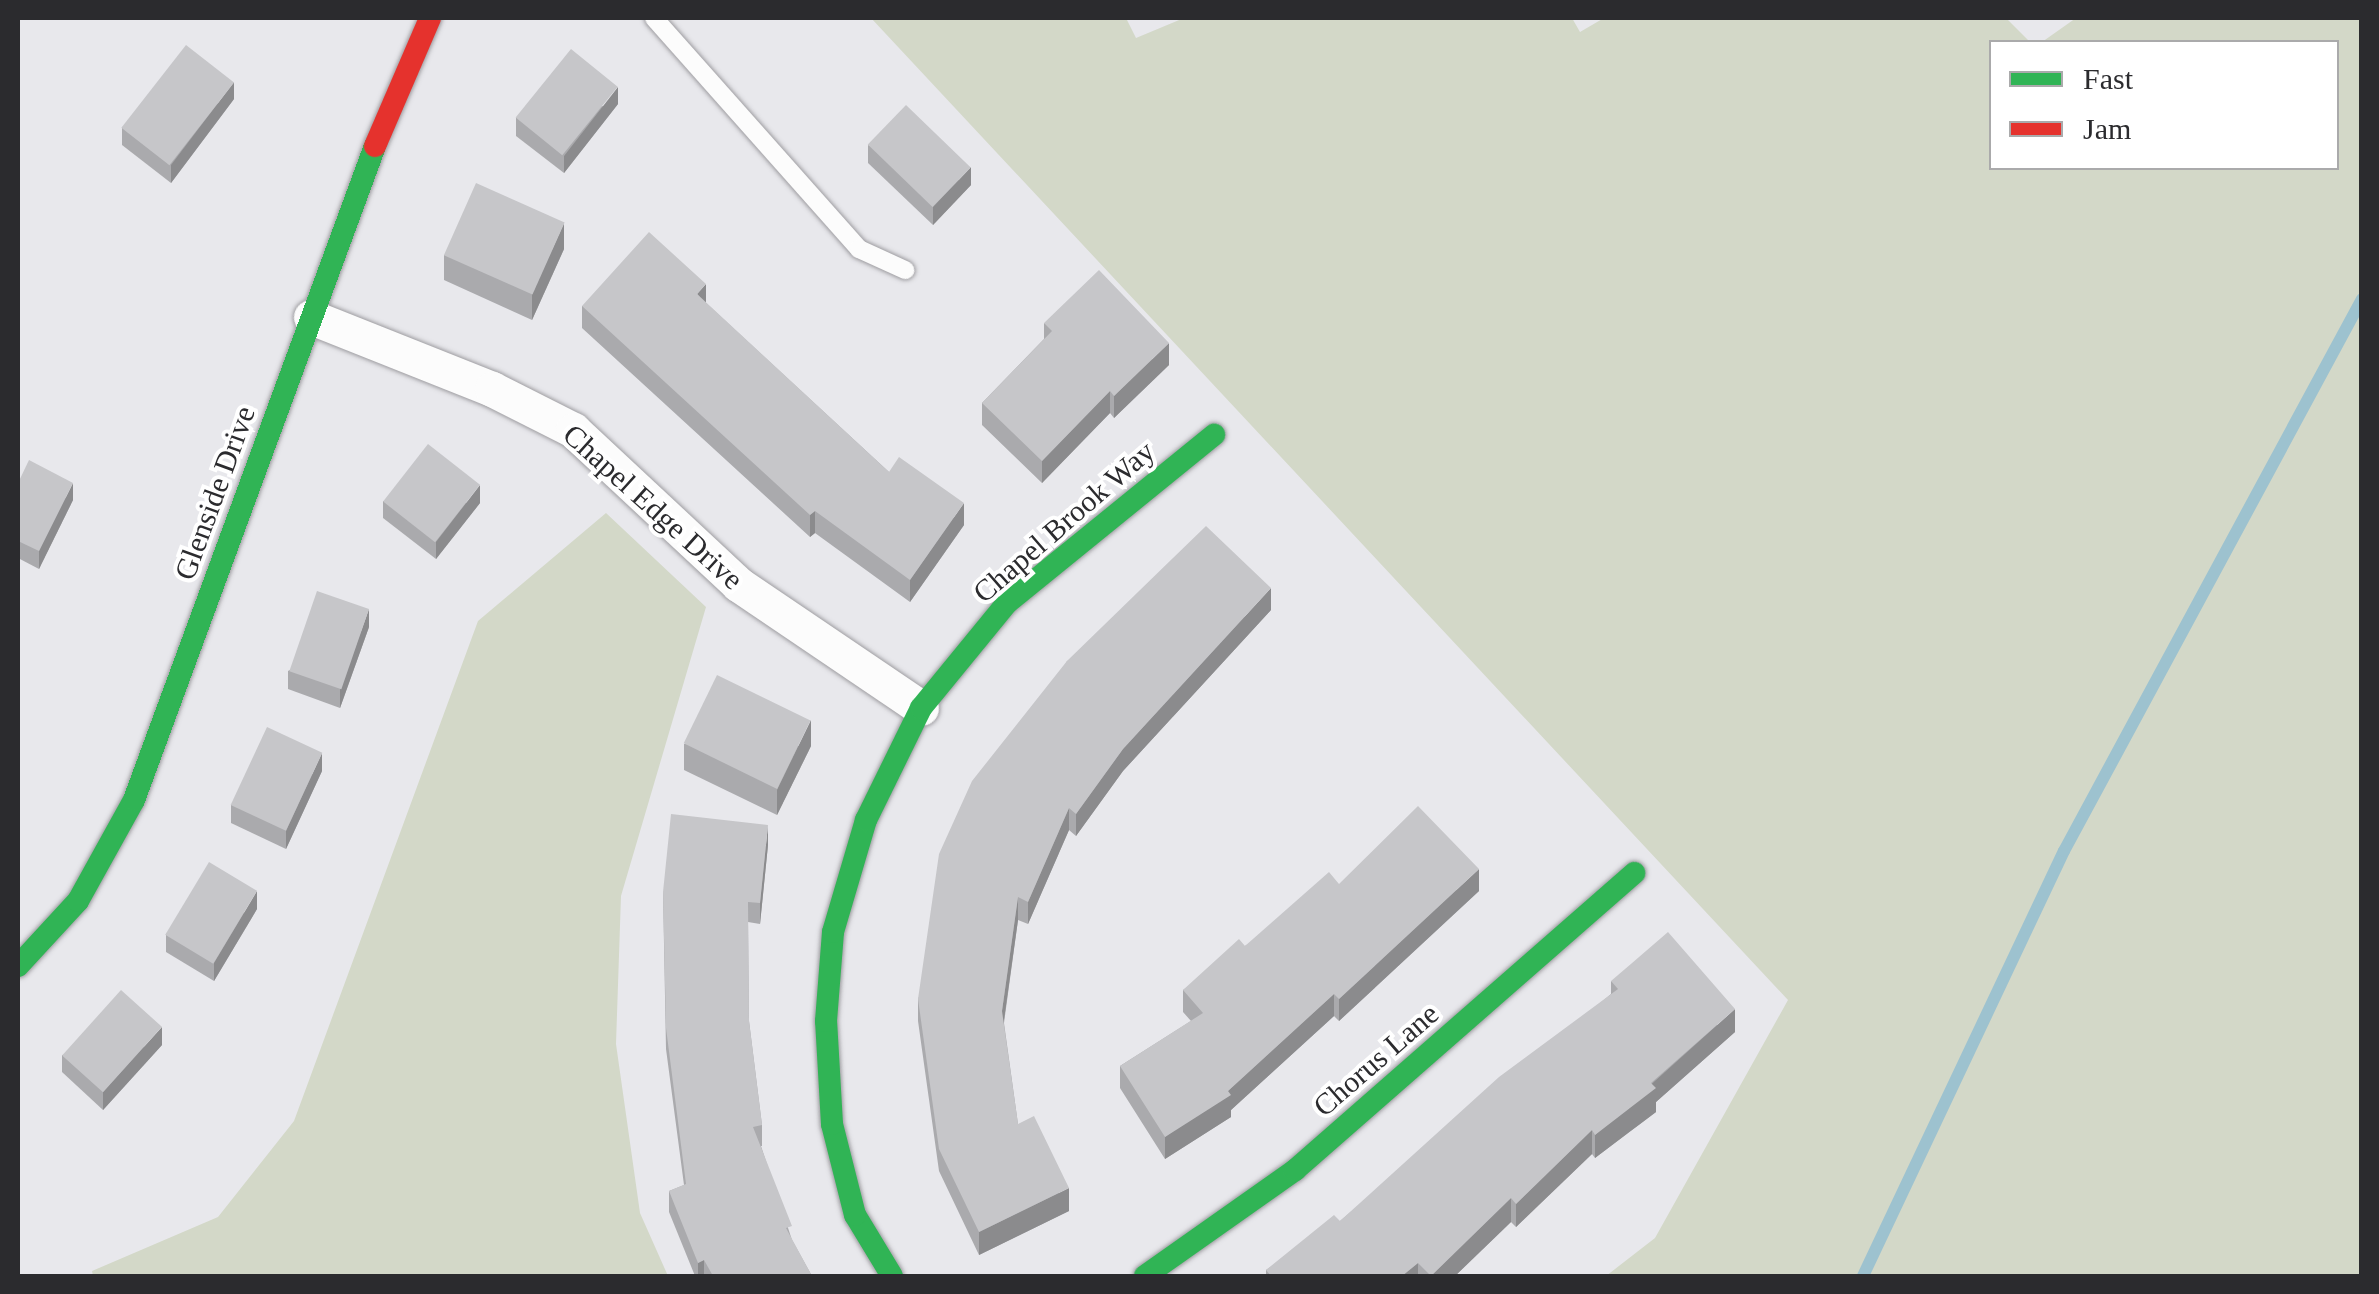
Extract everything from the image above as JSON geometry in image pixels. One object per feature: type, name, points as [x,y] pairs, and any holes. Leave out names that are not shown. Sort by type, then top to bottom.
[{"type":"street","name":"Glenside Drive","points":[[18,966],[78,901],[134,800],[311,317],[430,18]]},
{"type":"street","name":"Chapel Edge Drive","points":[[311,317],[492,388],[573,430],[738,584],[922,708]]},
{"type":"street","name":"Chapel Brook Way","points":[[892,1276],[855,1215],[832,1124],[826,1021],[832,932],[860,838],[922,708],[1007,603],[1214,435]]},
{"type":"street","name":"Chorus Lane","points":[[1144,1276],[1296,1170],[1634,873]]},
{"type":"lane","points":[[654,18],[859,249],[905,270]]},
{"type":"green space","points":[[871,18],[1126,18],[1136,38],[1184,18],[1572,18],[1580,32],[1604,18],[2006,18],[2028,40],[1989,40],[1989,170],[2339,170],[2339,40],[2045,40],[2076,18],[2361,18],[2361,1276],[1606,1276],[1655,1238],[1788,1000]]},
{"type":"green space","points":[[606,513],[706,607],[621,896],[616,1044],[640,1213],[668,1276],[93,1276],[92,1271],[218,1217],[294,1121],[478,621]]},
{"type":"building","points":[[186,45],[234,83],[169,165],[121,128]]},
{"type":"building","points":[[571,49],[618,87],[562,155],[516,117]]},
{"type":"building","points":[[906,105],[971,168],[933,207],[868,145]]},
{"type":"building","points":[[476,183],[565,222],[532,295],[444,255]]},
{"type":"building","points":[[649,232],[706,284],[697,294],[889,472],[899,457],[964,503],[910,580],[815,511],[810,515],[582,306]]},
{"type":"building","points":[[1099,270],[1169,343],[1114,396],[1110,391],[1042,461],[982,403],[1052,331],[1044,323]]},
{"type":"building","points":[[428,444],[480,485],[435,542],[383,502]]},
{"type":"building","points":[[29,460],[73,483],[39,551],[18,541],[18,483]]},
{"type":"building","points":[[1206,526],[1271,588],[1123,749],[1076,814],[1069,808],[1028,902],[1018,897],[1002,1011],[1018,1124],[1034,1116],[1069,1188],[979,1232],[939,1149],[918,999],[939,854],[972,781],[1067,661]]},
{"type":"building","points":[[317,591],[369,609],[341,689],[289,671]]},
{"type":"building","points":[[717,675],[810,721],[777,789],[684,743]]},
{"type":"building","points":[[267,727],[322,753],[286,831],[231,805]]},
{"type":"building","points":[[1418,806],[1479,869],[1339,999],[1334,994],[1228,1091],[1231,1095],[1165,1137],[1120,1066],[1203,1013],[1183,990],[1239,939],[1245,946],[1329,872],[1339,884]]},
{"type":"building","points":[[671,814],[768,825],[760,903],[748,902],[749,1021],[762,1125],[753,1127],[792,1226],[786,1228],[812,1276],[713,1276],[704,1260],[698,1263],[669,1191],[686,1184],[666,1028],[663,892]]},
{"type":"building","points":[[209,862],[257,891],[213,964],[165,935]]},
{"type":"building","points":[[1668,932],[1735,1009],[1651,1083],[1656,1088],[1595,1135],[1592,1130],[1516,1204],[1511,1198],[1431,1276],[1418,1263],[1402,1276],[1271,1276],[1266,1270],[1334,1215],[1340,1221],[1499,1077],[1618,989],[1611,981]]},
{"type":"building","points":[[121,990],[162,1027],[103,1092],[62,1055]]},
{"type":"waterway","points":[[1863,1276],[2064,851],[2362,299]]},
{"type":"traffic: fast","points":[[18,966],[78,901],[134,800],[375,146]]},
{"type":"traffic: fast","points":[[892,1276],[855,1215],[832,1124],[826,1021],[833,932],[866,820],[921,708],[1007,603],[1214,435]]},
{"type":"traffic: fast","points":[[1145,1276],[1295,1170],[1634,873]]},
{"type":"traffic: jam","points":[[375,146],[430,18]]}]
